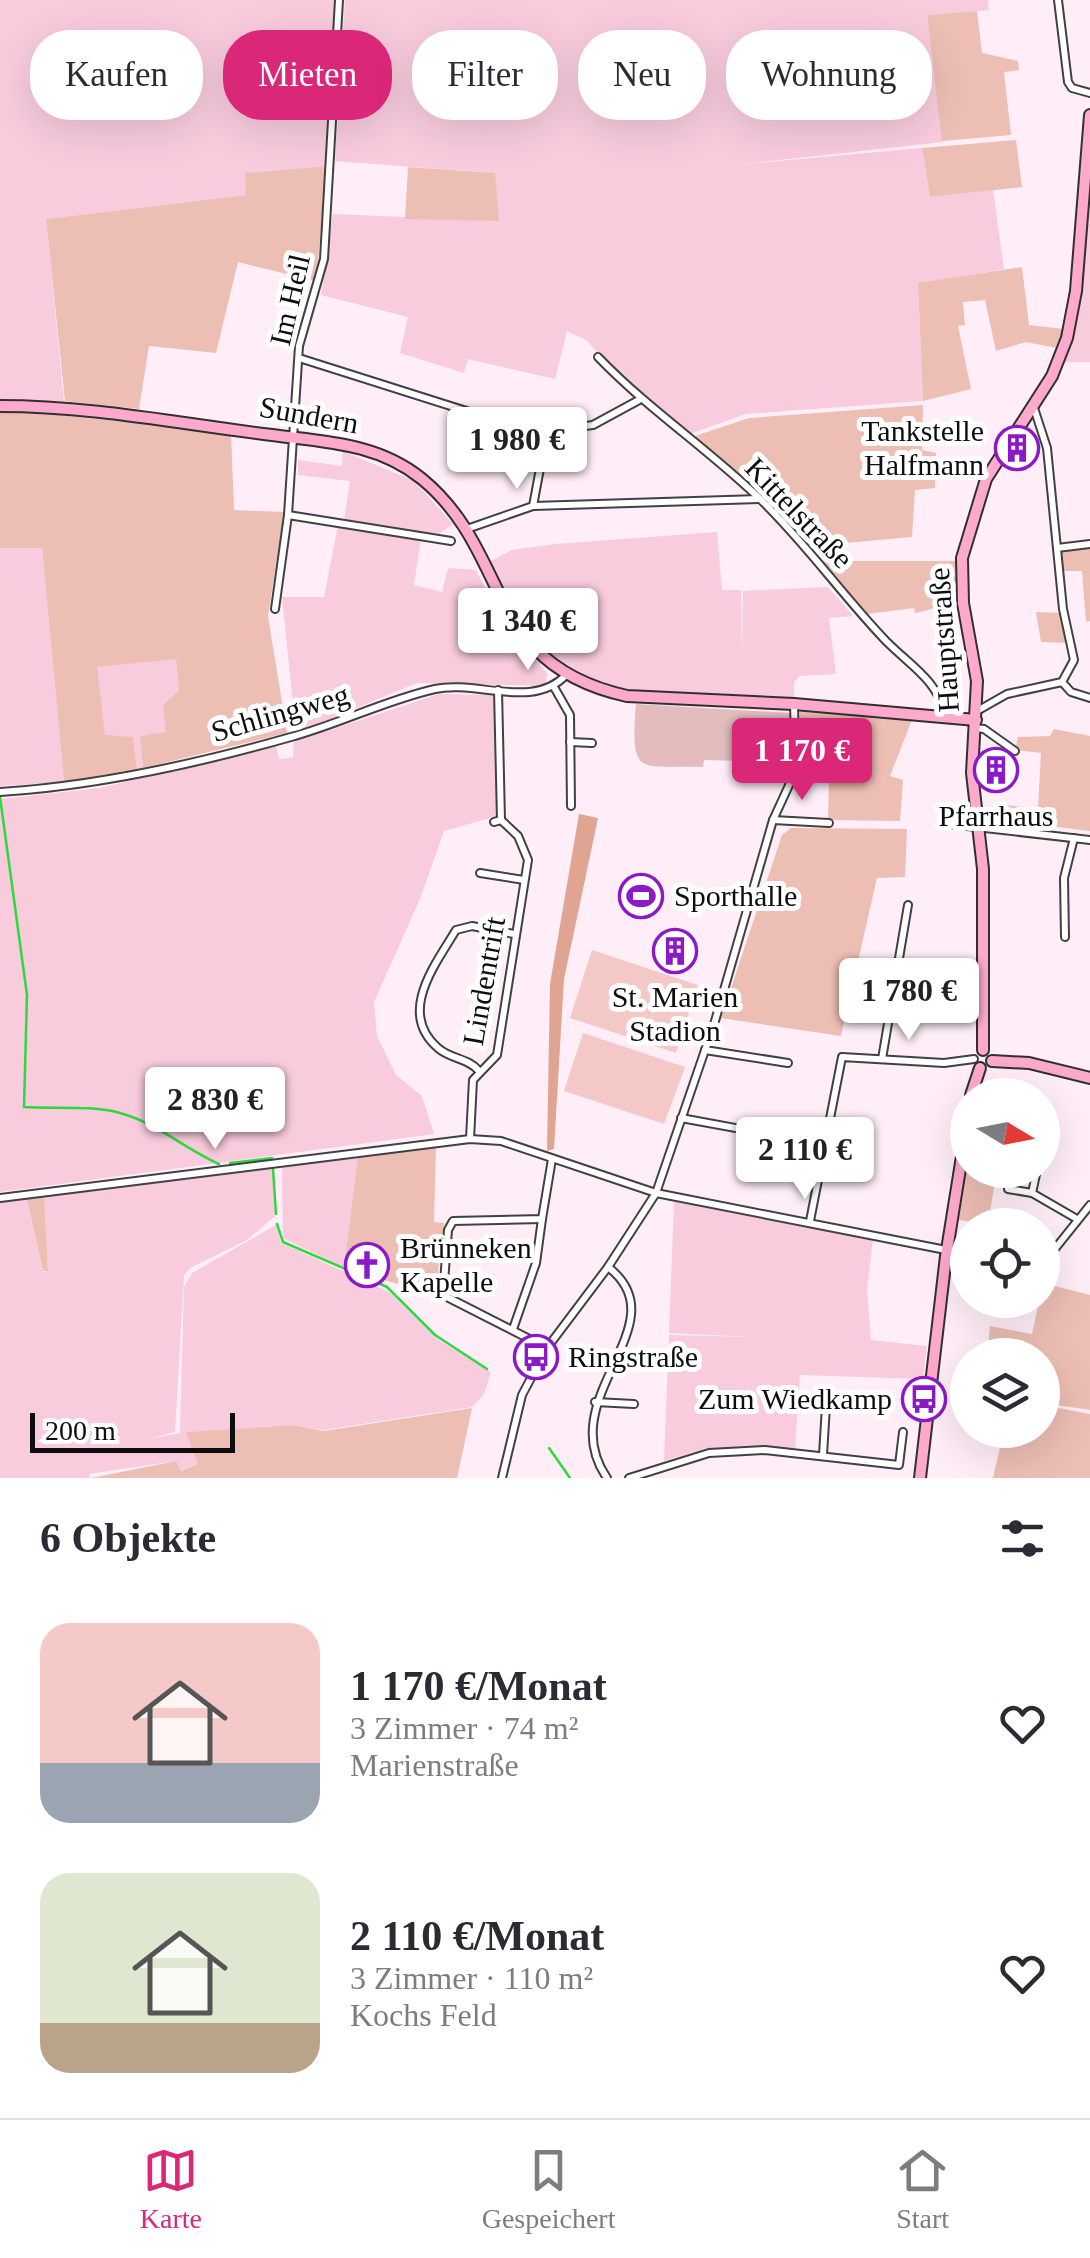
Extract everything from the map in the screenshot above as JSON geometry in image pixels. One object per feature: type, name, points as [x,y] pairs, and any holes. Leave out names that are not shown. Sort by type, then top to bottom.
[{"type":"main road","name":"Hauptstraße","points":[[975,1078],[979,1059],[983,888],[972,772],[977,680],[962,600],[966,536],[986,479],[1060,356],[1072,316],[1090,115]]},
{"type":"main road","name":"Sundern","points":[[0,406],[110,412],[295,436],[346,444],[394,461],[433,490],[464,530],[523,637],[566,675],[627,696],[794,704],[976,720]]},
{"type":"main road","points":[[979,1059],[1028,1063],[1090,1078]]},
{"type":"main road","points":[[920,1478],[957,1188]]},
{"type":"street","name":"Im Heil","points":[[275,608],[288,515],[299,358],[324,259],[340,0]]},
{"type":"street","points":[[1058,0],[1068,82],[1072,88],[1090,93]]},
{"type":"street","name":"Kittelstraße","points":[[598,357],[639,400],[689,436],[760,499],[889,644],[924,671],[948,716]]},
{"type":"street","points":[[299,358],[520,428],[547,432],[594,426],[639,400]]},
{"type":"street","points":[[1032,404],[1047,448],[1063,609],[1075,650],[1062,682]]},
{"type":"street","points":[[533,506],[547,432]]},
{"type":"street","points":[[464,530],[533,506],[760,499]]},
{"type":"street","points":[[288,515],[452,540]]},
{"type":"street","points":[[1057,548],[1090,544]]},
{"type":"street","points":[[566,675],[554,687],[567,703],[571,806]]},
{"type":"street","points":[[1014,751],[976,720],[1007,694],[1062,682]]},
{"type":"street","points":[[1062,682],[1071,692],[1090,698]]},
{"type":"street","name":"Schlingweg","points":[[0,792],[97,783],[192,761],[293,737],[438,688],[538,692],[554,687]]},
{"type":"street","name":"Lindentrift","points":[[470,1138],[478,1070],[493,1063],[497,1055],[524,880],[525,847],[497,821],[498,690]]},
{"type":"street","points":[[502,1478],[522,1395],[547,1348],[608,1267],[656,1193],[764,867],[773,820],[796,770],[794,704]]},
{"type":"street","points":[[570,742],[592,743]]},
{"type":"street","points":[[773,820],[830,823]]},
{"type":"street","points":[[950,824],[978,824],[1090,840]]},
{"type":"street","points":[[1065,937],[1064,878],[1074,838]]},
{"type":"street","name":"Lindentrift","points":[[480,873],[524,880]]},
{"type":"street","points":[[882,1060],[908,905]]},
{"type":"street","points":[[478,1070],[440,1050],[428,1038],[421,1022],[422,991],[456,930],[472,926],[514,934]]},
{"type":"street","points":[[705,1050],[788,1063]]},
{"type":"street","points":[[810,1221],[842,1057],[979,1059]]},
{"type":"street","points":[[681,1118],[768,1134]]},
{"type":"street","points":[[0,1198],[470,1138],[501,1142],[656,1193],[810,1221],[950,1254]]},
{"type":"street","points":[[513,1329],[536,1263],[552,1159]]},
{"type":"street","points":[[1032,1194],[1034,1188]]},
{"type":"street","points":[[1008,1189],[1032,1194],[1076,1219]]},
{"type":"street","points":[[1060,1241],[1090,1206]]},
{"type":"street","points":[[542,1220],[453,1221],[448,1230],[443,1295],[547,1348]]},
{"type":"street","points":[[607,1478],[593,1438],[594,1402],[625,1343],[632,1296],[622,1278],[608,1267]]},
{"type":"street","points":[[594,1402],[634,1404]]},
{"type":"street","points":[[823,1455],[826,1406]]},
{"type":"street","points":[[628,1478],[710,1453],[823,1455],[899,1465],[903,1432]]},
{"type":"shaded area","points":[[0,0],[336,0],[334,30],[223,30],[223,120],[329,120],[327,166],[246,173],[246,195],[46,219],[64,402],[0,399]]},
{"type":"shaded area","points":[[345,0],[988,0],[989,10],[927,15],[929,30],[726,30],[726,120],[932,120],[932,55],[943,142],[735,165],[922,148],[930,197],[993,190],[1004,269],[918,284],[923,401],[746,414],[687,435],[640,398],[586,340],[567,331],[555,379],[468,359],[464,373],[400,353],[408,317],[321,295],[333,214],[498,221],[494,173],[335,161],[338,120],[392,120],[392,30],[343,30]]},
{"type":"shaded area","points":[[977,11],[982,53],[1018,61],[1019,70],[1004,72],[1011,135],[942,141],[932,30],[929,30],[927,15]]},
{"type":"shaded area","points":[[1016,140],[1022,187],[930,197],[922,148]]},
{"type":"shaded area","points":[[1090,165],[1090,362],[1064,362],[1082,295]]},
{"type":"shaded area","points":[[327,166],[316,281],[238,262],[216,353],[149,346],[139,409],[65,401],[46,219],[246,195],[245,173]]},
{"type":"shaded area","points":[[408,167],[495,173],[499,221],[405,219]]},
{"type":"shaded area","points":[[1022,267],[1029,325],[1064,329],[1057,348],[1026,342],[996,351],[985,300],[963,302],[965,325],[958,326],[971,389],[923,401],[918,283]]},
{"type":"shaded area","points":[[923,405],[922,450],[936,453],[935,488],[915,490],[912,537],[812,546],[692,437],[749,418]]},
{"type":"shaded area","points":[[30,412],[231,433],[234,510],[284,512],[268,616],[287,733],[143,768],[140,736],[166,732],[163,705],[179,691],[176,659],[97,667],[105,735],[133,737],[137,769],[64,782],[42,548],[0,548],[0,413]]},
{"type":"shaded area","points":[[343,451],[414,481],[453,524],[436,536],[344,521],[350,481],[298,475],[298,460],[342,466]]},
{"type":"shaded area","points":[[338,525],[421,538],[414,585],[442,592],[448,568],[476,570],[501,619],[547,673],[546,686],[417,683],[296,733],[282,597],[324,597]]},
{"type":"shaded area","points":[[717,532],[722,590],[741,590],[742,654],[743,591],[828,587],[853,616],[829,618],[836,674],[799,676],[794,683],[794,700],[625,690],[572,671],[545,649],[516,612],[489,562],[512,550],[556,544]]},
{"type":"shaded area","points":[[42,547],[64,782],[0,786],[0,548]]},
{"type":"shaded area","points":[[1090,547],[1090,621],[1086,622],[1082,571],[1063,571],[1062,551]]},
{"type":"shaded area","points":[[820,561],[957,561],[957,603],[915,613],[914,608],[867,614]]},
{"type":"shaded area","points":[[1036,612],[1060,613],[1068,643],[1041,642]]},
{"type":"shaded area","points":[[176,658],[179,691],[167,733],[140,736],[143,768],[137,769],[133,737],[105,736],[96,667]]},
{"type":"shaded area","points":[[439,694],[491,695],[495,699],[497,816],[444,831],[420,899],[374,1002],[377,1036],[396,1075],[422,1096],[434,1134],[0,1192],[0,799],[100,788],[276,746],[279,759],[293,757],[294,742]]},
{"type":"shaded area","points":[[636,704],[792,713],[791,762],[704,760],[703,767],[643,763],[635,745]]},
{"type":"shaded area","points":[[800,712],[913,717],[890,776],[903,780],[900,821],[828,820],[829,778],[800,773]]},
{"type":"shaded area","points":[[1054,729],[1090,736],[1090,831],[1056,827],[1055,814],[1039,812],[1036,827],[1003,822],[1005,805],[1038,809],[1041,753],[1015,750],[1018,737],[1050,736]]},
{"type":"shaded area","points":[[579,814],[598,818],[564,979],[554,1149],[547,1151],[550,984]]},
{"type":"shaded area","points":[[791,828],[907,829],[905,877],[877,878],[841,1036],[721,1018],[782,835]]},
{"type":"shaded area","points":[[592,950],[698,985],[676,1053],[570,1018]]},
{"type":"shaded area","points":[[583,1033],[685,1067],[664,1124],[564,1091]]},
{"type":"shaded area","points":[[436,1145],[434,1222],[444,1223],[435,1295],[344,1268],[358,1155]]},
{"type":"shaded area","points":[[358,1155],[344,1268],[283,1238],[282,1169],[286,1164]]},
{"type":"shaded area","points":[[272,1166],[275,1216],[247,1240],[192,1267],[184,1275],[175,1432],[145,1440],[180,1433],[184,1287],[192,1273],[276,1225],[281,1243],[389,1292],[437,1339],[491,1372],[484,1394],[472,1407],[323,1430],[293,1425],[187,1432],[198,1464],[180,1471],[175,1461],[89,1474],[89,1478],[0,1478],[0,1201],[26,1197],[43,1272],[48,1271],[44,1194]]},
{"type":"shaded area","points":[[963,1188],[994,1188],[991,1208],[961,1208]]},
{"type":"shaded area","points":[[44,1194],[48,1271],[43,1271],[26,1196]]},
{"type":"shaded area","points":[[674,1202],[873,1239],[867,1290],[871,1340],[927,1346],[923,1379],[800,1375],[795,1448],[707,1448],[664,1461],[669,1335],[754,1337],[669,1333]]},
{"type":"shaded area","points":[[1060,1287],[1090,1295],[1090,1410],[1060,1406],[1060,1338],[989,1338],[990,1326],[1032,1334],[1035,1318],[1060,1318]]},
{"type":"shaded area","points":[[472,1408],[457,1478],[91,1478],[176,1461],[181,1471],[198,1464],[186,1432],[293,1425],[324,1431]]},
{"type":"shaded area","points":[[1060,1408],[1090,1414],[1090,1478],[993,1478],[1000,1448],[1060,1448]]},
{"type":"waterway","points":[[0,797],[27,995],[24,1107],[120,1113],[146,1123],[219,1164]]},
{"type":"waterway","points":[[230,1163],[272,1158]]},
{"type":"waterway","points":[[273,1169],[276,1214]]},
{"type":"waterway","points":[[277,1224],[283,1242],[387,1287],[435,1335],[487,1369]]},
{"type":"waterway","points":[[549,1448],[570,1478]]},
{"type":"place","name":"Tankstelle Halfmann","points":[[1017,448]]},
{"type":"place","name":"Pfarrhaus","points":[[996,770]]},
{"type":"place","name":"Sporthalle","points":[[641,896]]},
{"type":"place","name":"St. Marien Stadion","points":[[675,951]]},
{"type":"place","name":"Brünneken Kapelle","points":[[367,1265]]},
{"type":"place","name":"Ringstraße","points":[[536,1357]]},
{"type":"place","name":"Zum Wiedkamp","points":[[924,1399]]}]
